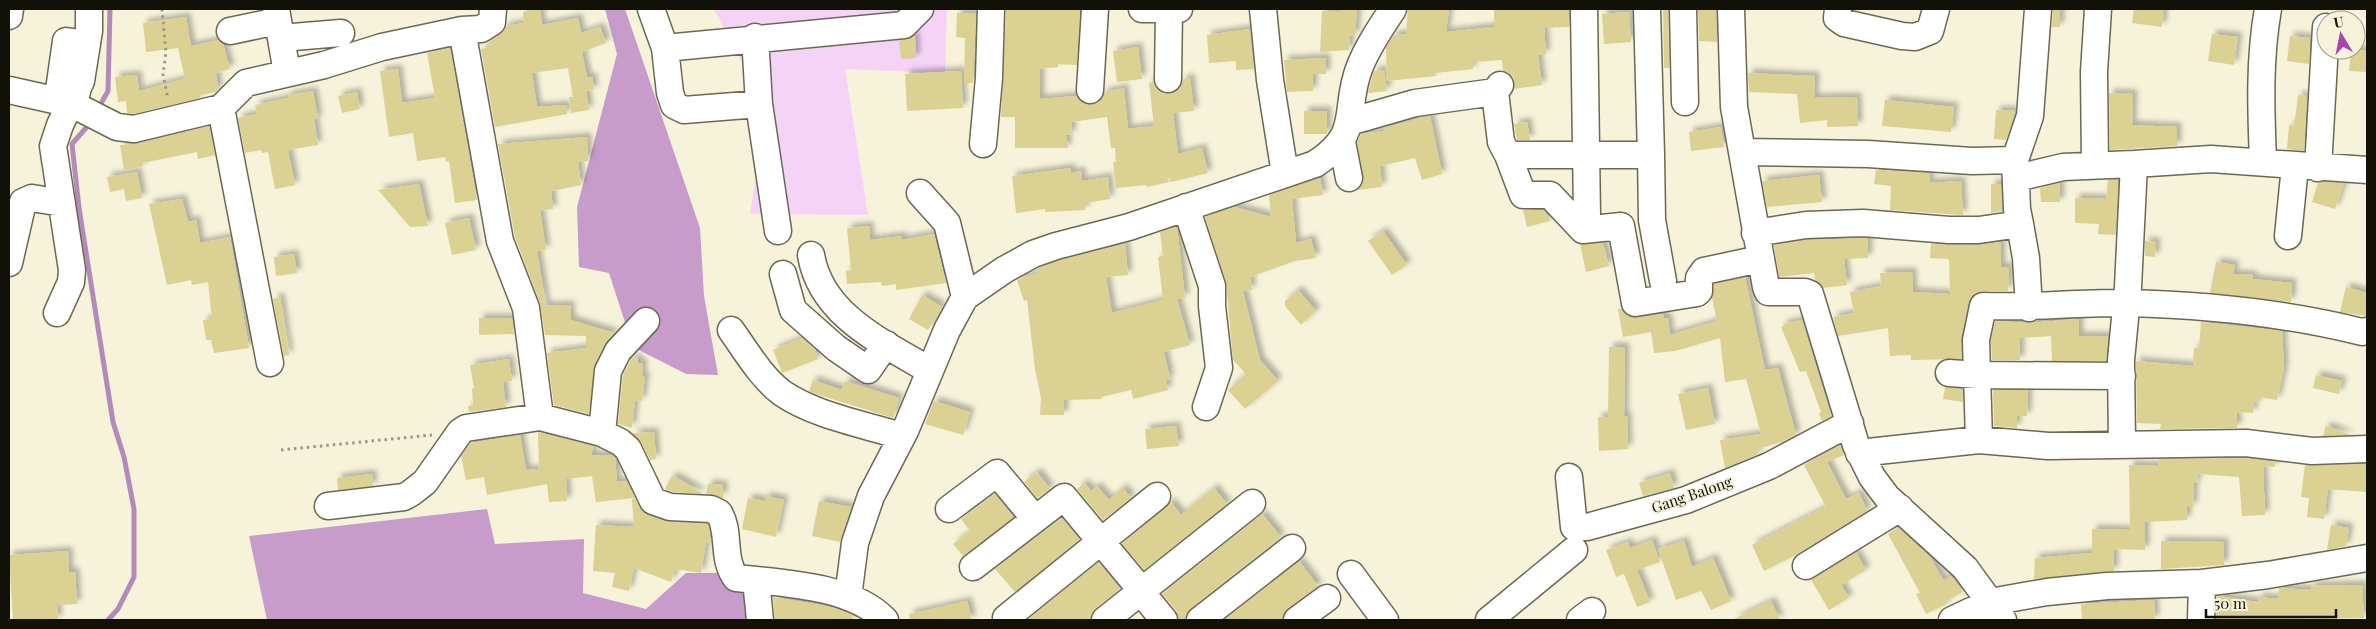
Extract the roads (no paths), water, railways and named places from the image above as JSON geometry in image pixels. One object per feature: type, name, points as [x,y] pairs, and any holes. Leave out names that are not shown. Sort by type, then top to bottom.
[{"type":"street","points":[[9,16],[10,9]]},
{"type":"street","points":[[84,107],[81,82],[87,44],[89,9]]},
{"type":"street","points":[[9,90],[84,107],[117,127],[134,129],[222,108],[246,83],[324,65],[382,47],[462,30],[482,29],[492,22],[493,9]]},
{"type":"street","points":[[651,9],[666,48],[671,99],[678,109],[758,104]]},
{"type":"street","points":[[666,48],[904,25],[920,9]]},
{"type":"street","points":[[983,144],[989,78],[991,9]]},
{"type":"street","points":[[1090,90],[1095,9]]},
{"type":"street","points":[[1142,9],[1174,10],[1168,79]]},
{"type":"street","points":[[1263,9],[1270,80],[1286,174]]},
{"type":"street","points":[[1349,178],[1346,132],[1353,89],[1360,66],[1393,9]]},
{"type":"street","points":[[1584,9],[1587,218]]},
{"type":"street","points":[[1647,9],[1652,220],[1663,281]]},
{"type":"street","points":[[1684,9],[1685,102]]},
{"type":"street","points":[[1731,9],[1734,107],[1755,233],[1768,292],[1806,292],[1812,298],[1859,453],[1872,477],[1900,508],[1965,568],[1996,611]]},
{"type":"street","points":[[1838,9],[1837,18],[1844,23],[1915,37],[1930,31],[1936,9]]},
{"type":"street","points":[[2029,308],[2026,258],[2016,209],[2016,169],[2030,116],[2038,9]]},
{"type":"street","points":[[2095,165],[2094,72],[2098,9]]},
{"type":"street","points":[[2263,161],[2261,95],[2264,29],[2268,9]]},
{"type":"street","points":[[278,23],[287,73]]},
{"type":"street","points":[[230,31],[278,23],[342,33]]},
{"type":"street","points":[[462,30],[500,241],[526,308],[540,417]]},
{"type":"street","points":[[755,38],[758,104],[778,231]]},
{"type":"street","points":[[2288,236],[2306,167],[2321,60]]},
{"type":"street","points":[[848,597],[855,542],[871,496],[902,436],[946,330],[965,297],[1004,270],[1033,254],[1186,207],[1314,164],[1346,132],[1415,104],[1498,89],[1501,142],[1522,194],[1550,195],[1582,230],[1621,226],[1634,301],[1638,304],[1697,293],[1699,291],[1699,278],[1704,272],[1760,258]]},
{"type":"street","points":[[57,313],[72,282],[72,270],[53,146],[60,125],[84,107]]},
{"type":"street","points":[[222,108],[270,363]]},
{"type":"street","points":[[1742,152],[1868,154],[1972,161],[2016,169],[2211,159],[2263,161],[2306,167],[2367,170]]},
{"type":"street","points":[[1508,156],[1650,155]]},
{"type":"street","points":[[2122,445],[2121,360],[2134,164]]},
{"type":"street","points":[[920,192],[947,223],[965,297]]},
{"type":"street","points":[[9,263],[23,202],[32,198],[62,203]]},
{"type":"street","points":[[1186,207],[1212,286],[1212,306],[1219,368],[1206,407]]},
{"type":"street","points":[[1755,233],[1806,225],[1863,222],[1949,230],[1979,230],[2020,224]]},
{"type":"street","points":[[811,255],[813,267],[828,296],[856,326],[929,370]]},
{"type":"street","points":[[783,274],[792,310],[836,348],[868,370],[886,344]]},
{"type":"street","points":[[1979,440],[1976,340],[1980,312],[1983,306],[2029,308],[2126,303],[2182,306],[2315,320],[2362,332],[2367,331]]},
{"type":"street","points":[[602,433],[608,371],[618,351],[646,321]]},
{"type":"street","points":[[731,330],[755,365],[782,392],[817,410],[902,436]]},
{"type":"street","points":[[1948,373],[2122,376]]},
{"type":"street","points":[[328,506],[404,497],[412,494],[425,482],[460,432],[466,428],[540,417],[602,433],[628,449],[653,501],[670,507],[711,510],[719,513],[723,523],[729,568],[736,578],[799,584],[848,597],[880,615],[885,620]]},
{"type":"street","name":"Gang Balong","points":[[1569,477],[1574,527],[1587,527],[1686,500],[1769,466],[1850,423]]},
{"type":"street","points":[[1859,453],[1979,440],[2048,446],[2246,443],[2312,451],[2367,449]]},
{"type":"street","points":[[949,509],[997,473],[1035,519]]},
{"type":"street","points":[[1006,618],[1102,543],[1157,496]]},
{"type":"street","points":[[973,567],[1064,497],[1164,620]]},
{"type":"street","points":[[1105,620],[1252,503]]},
{"type":"street","points":[[1806,566],[1900,508]]},
{"type":"street","points":[[1200,620],[1292,548]]},
{"type":"street","points":[[1497,618],[1574,550]]},
{"type":"street","points":[[1952,620],[1996,611],[2047,592],[2107,586],[2202,583],[2268,576],[2367,558]]},
{"type":"street","points":[[1351,574],[1385,620]]},
{"type":"street","points":[[756,580],[760,620]]},
{"type":"street","points":[[2202,583],[2202,620]]},
{"type":"street","points":[[1297,620],[1327,598]]},
{"type":"waterway","points":[[98,109],[108,91],[110,9]]},
{"type":"waterway","points":[[92,121],[72,144],[79,208],[113,422],[124,457],[134,509],[134,577],[118,609],[108,620]]}]
